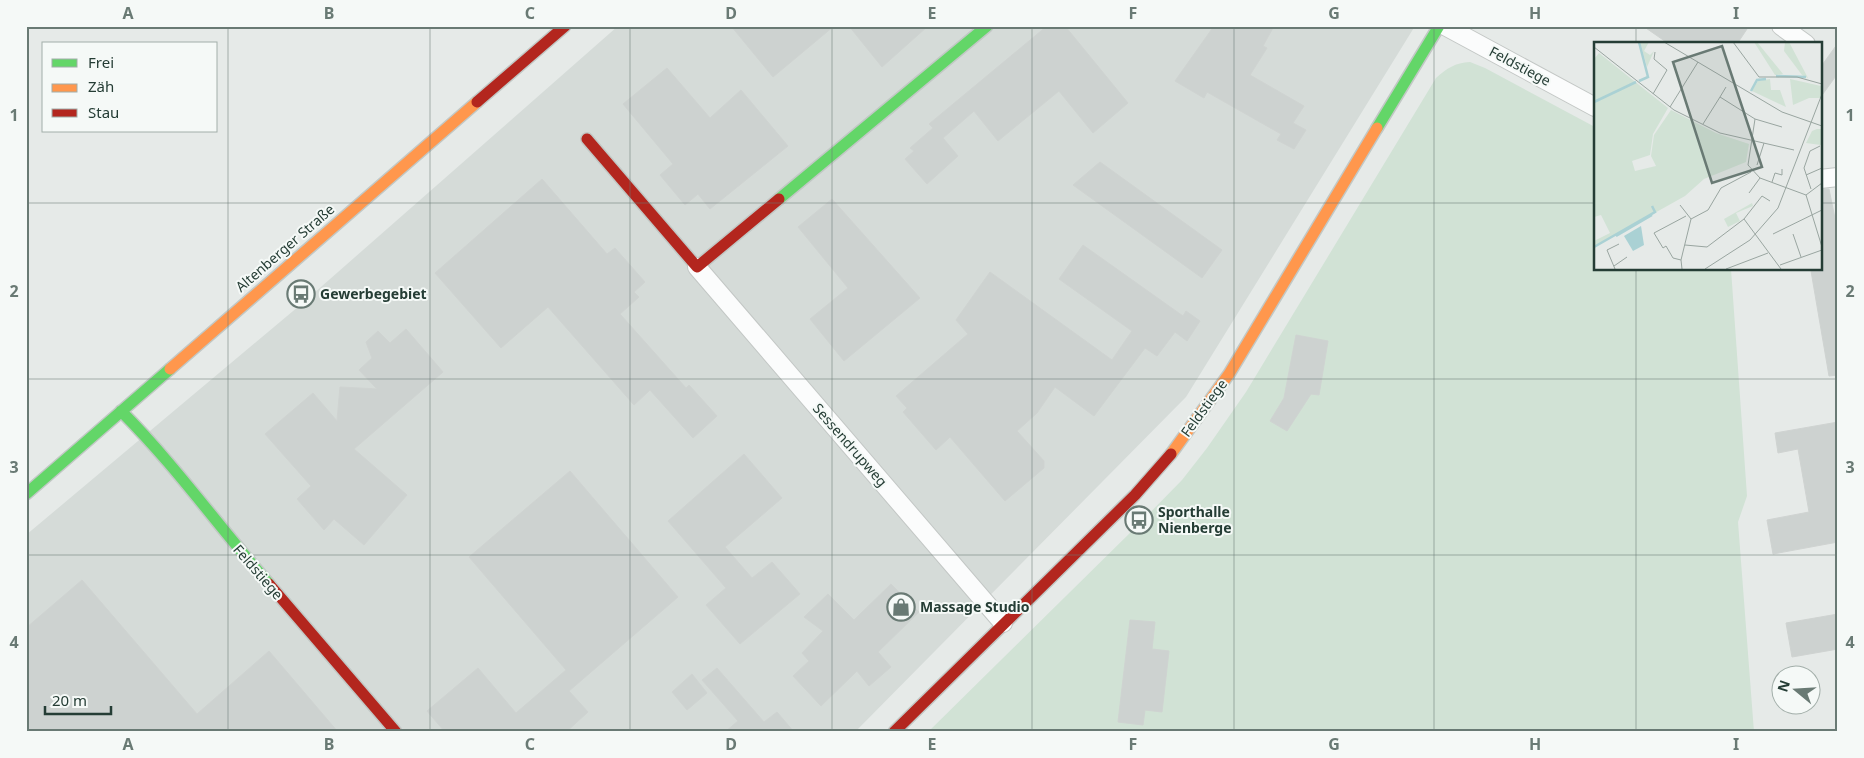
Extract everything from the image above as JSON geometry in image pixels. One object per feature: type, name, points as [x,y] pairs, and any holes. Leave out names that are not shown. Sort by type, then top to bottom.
[{"type":"street","name":"Altenberger Straße","points":[[26,494],[565,26]]},
{"type":"street","points":[[697,266],[987,26]]},
{"type":"street","name":"Feldstiege","points":[[894,732],[1135,495],[1198,418],[1238,360],[1439,26]]},
{"type":"street","name":"Feldstiege","points":[[1445,26],[1594,106]]},
{"type":"street","points":[[1781,26],[1803,42]]},
{"type":"street","name":"Sessendrupweg","points":[[587,139],[1003,623]]},
{"type":"street","points":[[1822,179],[1838,177]]},
{"type":"street","name":"Feldstiege","points":[[121,411],[157,447],[222,530],[396,732]]},
{"type":"shaded area","points":[[618,26],[1415,26],[1186,397],[855,732],[26,732],[26,535],[305,301]]},
{"type":"green space","points":[[1470,62],[1485,68],[1594,126],[1594,270],[1731,270],[1747,496],[1738,522],[1754,732],[928,732],[1182,480],[1246,392],[1436,78],[1444,71]]},
{"type":"building","points":[[731,26],[834,26],[773,77]]},
{"type":"building","points":[[849,26],[928,26],[882,67]]},
{"type":"building","points":[[1047,26],[1065,26],[1128,103],[1093,133],[1059,91],[998,141],[974,111],[943,138],[958,156],[927,184],[905,159],[914,151],[910,148],[933,128],[929,124]]},
{"type":"building","points":[[1214,26],[1274,26],[1263,46],[1267,48],[1250,75],[1304,106],[1293,123],[1306,130],[1294,149],[1277,140],[1281,134],[1207,92],[1204,98],[1175,81]]},
{"type":"building","points":[[1643,26],[1749,26],[1738,42],[1666,42]]},
{"type":"building","points":[[1838,43],[1838,73],[1822,95],[1822,65]]},
{"type":"building","points":[[667,68],[710,118],[741,90],[788,146],[710,209],[698,194],[685,205],[660,175],[673,164],[623,104]]},
{"type":"building","points":[[1100,162],[1222,250],[1202,278],[1073,185]]},
{"type":"building","points":[[542,179],[607,254],[615,248],[645,282],[634,292],[639,297],[620,314],[686,388],[689,385],[717,416],[693,438],[650,390],[634,405],[548,307],[501,348],[435,273]]},
{"type":"building","points":[[1822,189],[1829,189],[1838,233],[1838,375],[1829,376],[1811,271],[1822,270]]},
{"type":"building","points":[[832,199],[920,298],[844,361],[810,319],[848,288],[798,227]]},
{"type":"building","points":[[1083,245],[1183,316],[1186,311],[1200,321],[1187,341],[1175,332],[1157,356],[1145,348],[1094,416],[1055,387],[1037,413],[1017,431],[1044,461],[1044,468],[1005,501],[950,437],[936,450],[903,412],[907,408],[896,396],[968,334],[956,320],[990,272],[1112,360],[1132,331],[1059,279]]},
{"type":"building","points":[[406,329],[443,372],[354,449],[407,495],[364,545],[334,519],[324,530],[297,499],[311,486],[265,434],[313,393],[337,421],[340,387],[377,389],[359,370],[372,358],[366,342],[378,331],[390,343]]},
{"type":"building","points":[[1296,335],[1328,341],[1319,395],[1311,394],[1287,431],[1270,421],[1284,398]]},
{"type":"building","points":[[1838,422],[1838,542],[1773,554],[1767,520],[1809,512],[1798,449],[1778,453],[1775,433]]},
{"type":"building","points":[[744,454],[782,498],[725,547],[752,578],[772,562],[800,594],[740,644],[706,605],[726,588],[668,521]]},
{"type":"building","points":[[570,471],[678,597],[569,691],[588,712],[566,732],[445,732],[427,711],[478,668],[516,713],[566,670],[469,557]]},
{"type":"building","points":[[82,580],[197,714],[269,651],[338,732],[26,732],[26,628]]},
{"type":"building","points":[[891,584],[919,612],[878,652],[891,667],[869,686],[857,671],[821,706],[793,676],[809,661],[802,653],[823,631],[804,617],[828,594],[854,620]]},
{"type":"building","points":[[1838,614],[1838,649],[1792,657],[1786,623]]},
{"type":"building","points":[[1130,620],[1155,622],[1152,649],[1169,651],[1162,712],[1145,710],[1143,725],[1118,722]]},
{"type":"building","points":[[717,668],[764,722],[777,712],[794,732],[725,732],[738,721],[702,680]]},
{"type":"building","points":[[692,674],[707,693],[687,710],[672,692]]},
{"type":"traffic: fast","points":[[779,199],[987,26]]},
{"type":"traffic: fast","points":[[1377,128],[1439,26]]},
{"type":"traffic: fast","points":[[26,494],[170,369]]},
{"type":"traffic: fast","points":[[121,411],[178,474],[269,584]]},
{"type":"traffic: slow","points":[[170,369],[477,102]]},
{"type":"traffic: slow","points":[[1171,454],[1229,374],[1377,128]]},
{"type":"traffic: jam","points":[[477,102],[565,26]]},
{"type":"traffic: jam","points":[[587,139],[697,267],[779,199]]},
{"type":"traffic: jam","points":[[894,732],[1135,495],[1171,454]]},
{"type":"traffic: jam","points":[[269,584],[396,732]]},
{"type":"place","name":"Gewerbegebiet","points":[[301,294]]},
{"type":"place","name":"Sporthalle Nienberge","points":[[1139,520]]},
{"type":"place","name":"Massage Studio","points":[[901,607]]}]
